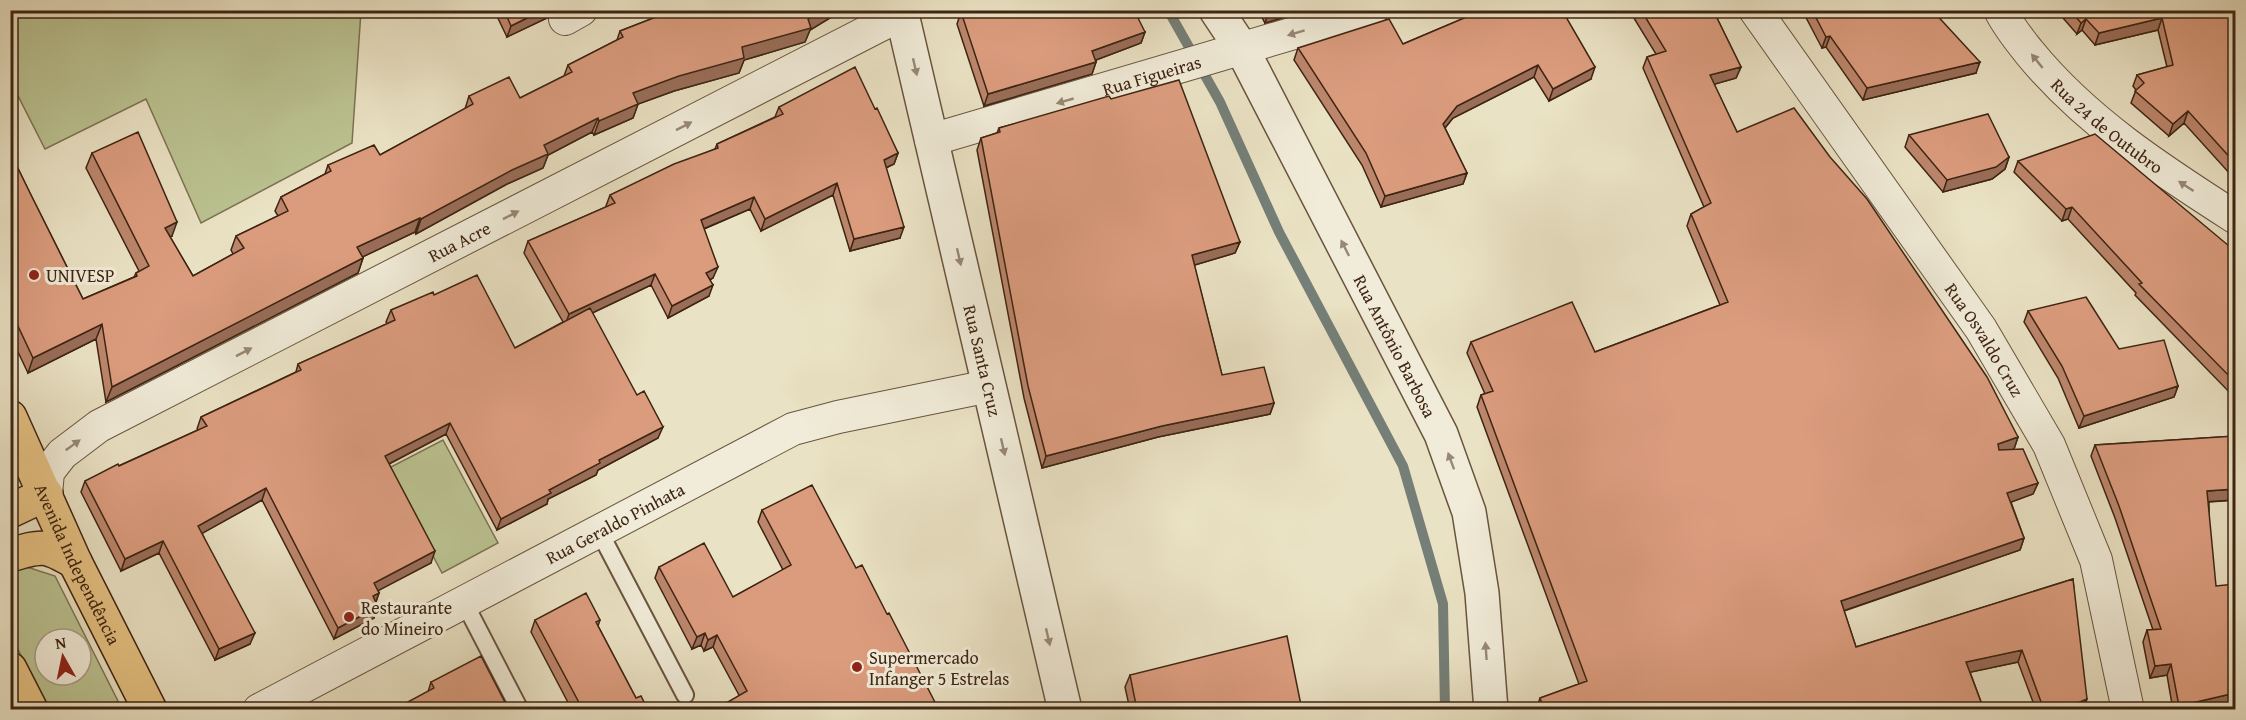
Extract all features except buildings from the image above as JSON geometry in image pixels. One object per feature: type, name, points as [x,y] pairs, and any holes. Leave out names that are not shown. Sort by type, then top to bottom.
[{"type":"main road","name":"Avenida Independência","points":[[13,437],[46,494],[75,562],[150,710]]},
{"type":"main road","points":[[10,512],[46,494]]},
{"type":"main road","points":[[10,555],[30,549],[50,548],[75,562]]},
{"type":"main road","points":[[10,669],[31,710]]},
{"type":"street","name":"Rua Antônio Barbosa","points":[[1216,10],[1242,49],[1441,434],[1469,512],[1482,593],[1491,710]]},
{"type":"street","name":"Rua Figueiras","points":[[932,140],[1372,10]]},
{"type":"street","name":"Rua Osvaldo Cruz","points":[[1755,10],[1981,329],[2049,445],[2096,560],[2128,710]]},
{"type":"street","name":"Rua 24 de Outubro","points":[[2000,10],[2006,22],[2046,73],[2110,132],[2175,179],[2235,218]]},
{"type":"street","name":"Rua Santa Cruz","points":[[902,12],[1065,710]]},
{"type":"street","name":"Rua Acre","points":[[46,494],[48,472],[62,454],[99,426],[902,12]]},
{"type":"street","name":"Rua Geraldo Pinhata","points":[[259,710],[793,429],[838,417],[989,386]]},
{"type":"lane","points":[[599,531],[685,695]]},
{"type":"lane","points":[[464,602],[520,710]]},
{"type":"green space","points":[[11,10],[361,11],[352,143],[201,223],[146,99],[45,149],[11,82]]},
{"type":"green space","points":[[443,440],[498,543],[442,573],[387,469]]},
{"type":"green space","points":[[27,567],[55,576],[81,627],[33,627],[33,680],[11,635],[11,573]]},
{"type":"green space","points":[[93,651],[122,709],[47,709],[36,687],[93,687]]},
{"type":"waterway","points":[[1168,10],[1220,102],[1279,232],[1403,466],[1443,604],[1445,710]]},
{"type":"place","name":"UNIVESP","points":[[34,275]]},
{"type":"place","name":"Restaurante do Mineiro","points":[[349,617]]},
{"type":"place","name":"Supermercado Infanger 5 Estrelas","points":[[857,667]]}]
